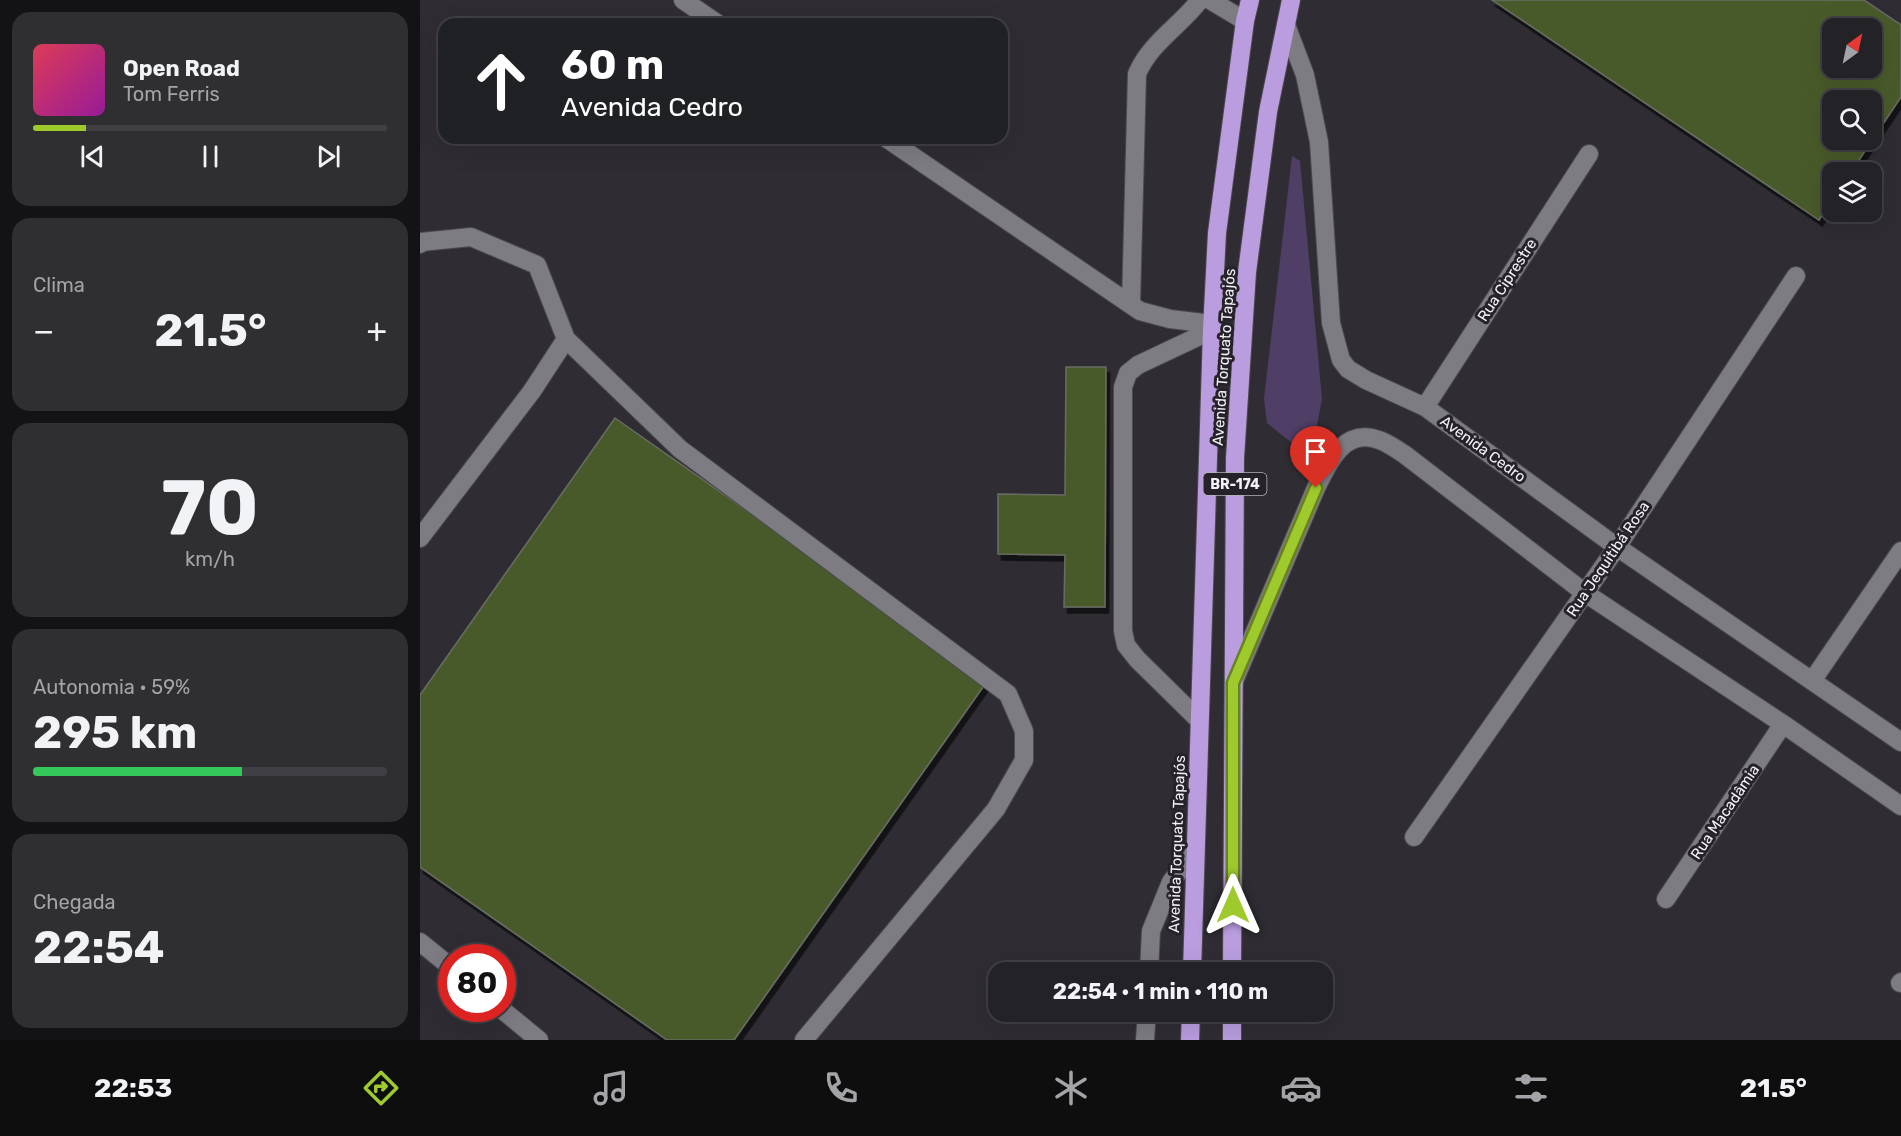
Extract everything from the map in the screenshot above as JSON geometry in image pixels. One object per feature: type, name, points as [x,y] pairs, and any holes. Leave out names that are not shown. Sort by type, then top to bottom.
[{"type":"highway","name":"Avenida Torquato Tapajós","points":[[1192,962],[1212,327],[1217,233],[1245,21],[1250,0]]},
{"type":"highway","name":"Avenida Torquato Tapajós","points":[[1232,962],[1235,458],[1248,272],[1268,112],[1291,0]]},
{"type":"highway","points":[[1190,1040],[1191,1022]]},
{"type":"highway","points":[[1232,1022],[1232,1040]]},
{"type":"street","points":[[683,0],[709,18]]},
{"type":"street","points":[[1131,304],[1137,74],[1143,60],[1152,49],[1200,0]]},
{"type":"street","points":[[1210,0],[1245,21]]},
{"type":"street","name":"Avenida Cedro","points":[[1286,25],[1305,75],[1319,142],[1331,323],[1341,360],[1348,369],[1366,380],[1425,407],[1617,547],[1901,742]]},
{"type":"street","points":[[895,144],[1140,310],[1170,320],[1212,327]]},
{"type":"street","name":"Rua Ciprestre","points":[[1425,407],[1589,154]]},
{"type":"street","points":[[420,244],[421,242],[471,237],[537,265],[566,339],[680,449],[1008,694],[1024,730],[1024,760],[996,808],[804,1040]]},
{"type":"street","name":"Rua Jequitibá Rosa","points":[[1414,837],[1617,547],[1796,276]]},
{"type":"street","points":[[1199,720],[1137,659],[1126,645],[1122,631],[1123,387],[1128,373],[1138,365],[1212,327]]},
{"type":"street","points":[[420,538],[532,391],[566,339]]},
{"type":"street","points":[[1233,683],[1327,465],[1341,446],[1350,439],[1364,437],[1380,440],[1404,454],[1585,593],[1783,724],[1901,806]]},
{"type":"street","points":[[1812,681],[1901,551]]},
{"type":"street","name":"Rua Macadâmia","points":[[1666,899],[1783,724]]},
{"type":"street","points":[[1150,962],[1151,932],[1171,882],[1195,850]]},
{"type":"street","points":[[420,942],[438,957]]},
{"type":"street","points":[[516,1021],[539,1040]]},
{"type":"street","points":[[1145,1040],[1146,1022]]},
{"type":"shaded area","points":[[1292,156],[1300,161],[1322,399],[1311,458],[1267,423],[1264,399]]},
{"type":"building","points":[[1492,0],[1864,0],[1901,25],[1901,97],[1882,126],[1882,90],[1822,90],[1822,150],[1866,150],[1858,162],[1822,162],[1822,216],[1819,220]]},
{"type":"building","points":[[1066,367],[1106,367],[1105,607],[1064,607],[1065,555],[998,554],[998,494],[1065,495]]},
{"type":"building","points":[[615,418],[988,680],[734,1040],[667,1040],[420,867],[420,695]]},
{"type":"route","points":[[1233,905],[1233,683],[1316,488]]}]
